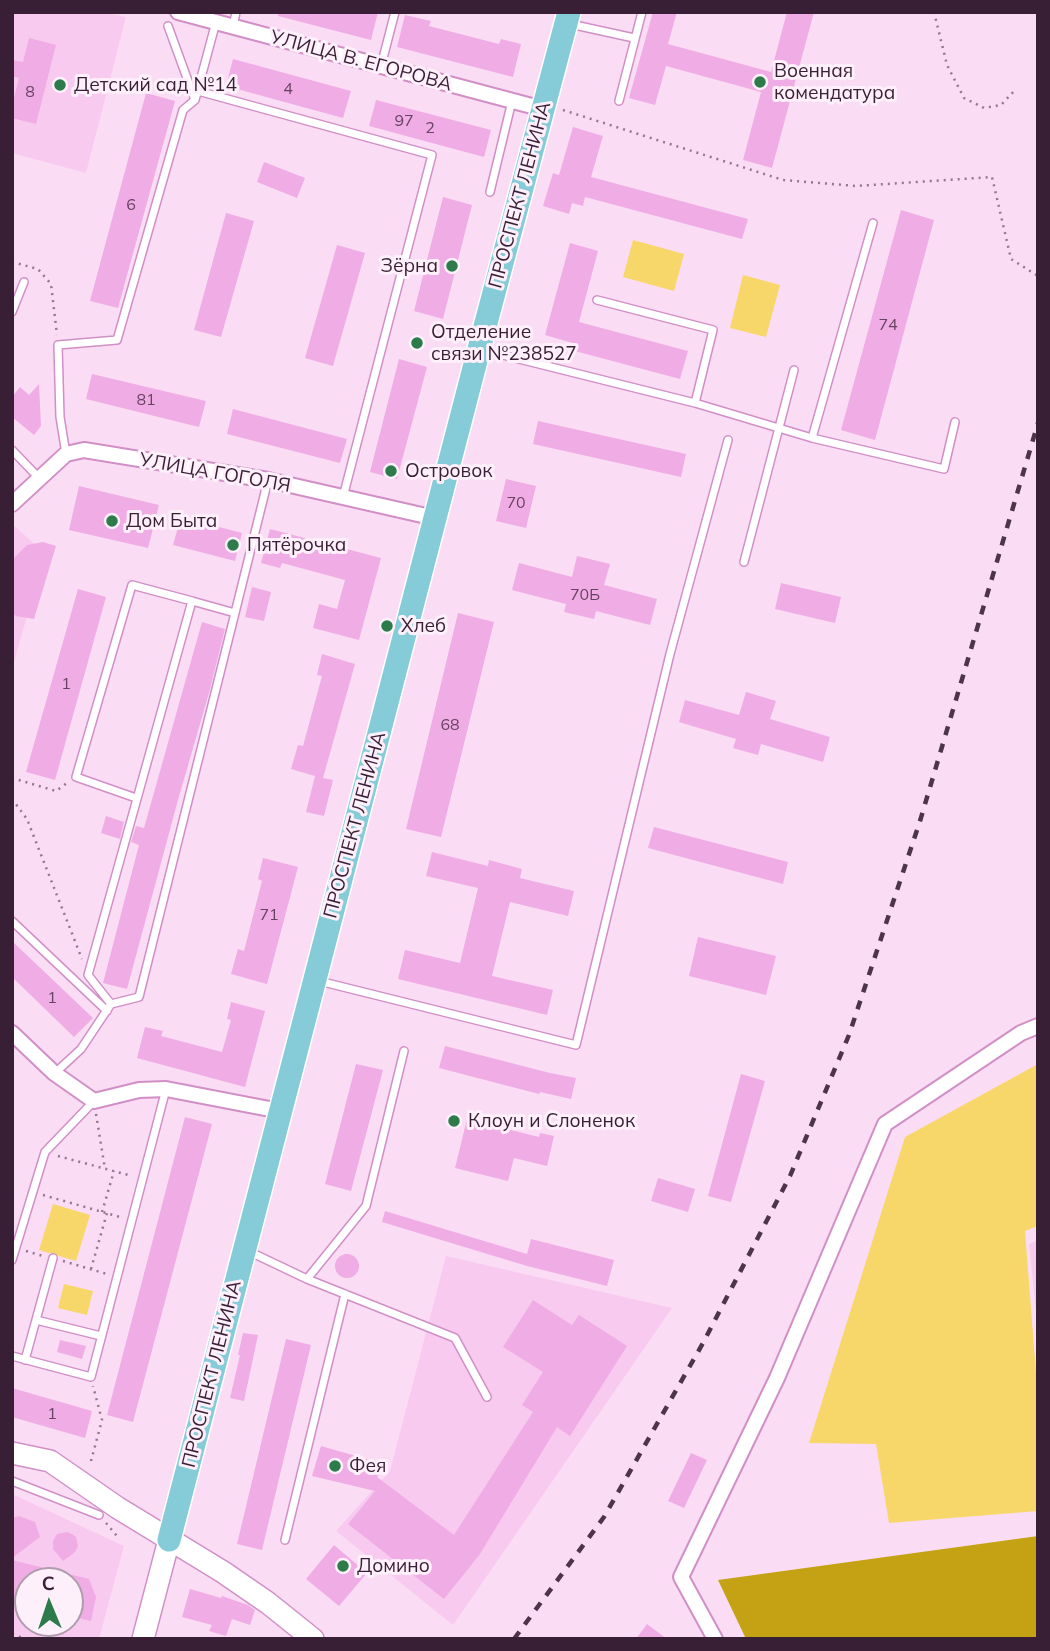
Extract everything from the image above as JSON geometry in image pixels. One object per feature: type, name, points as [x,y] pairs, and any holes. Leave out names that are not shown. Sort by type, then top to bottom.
[{"type":"main road","name":"ПРОСПЕКТ ЛЕНИНА","points":[[169,1540],[479,349],[551,109],[568,18]]},
{"type":"street","name":"УЛИЦА В. ЕГОРОВА","points":[[178,12],[216,22],[234,19],[380,66],[512,102],[551,109]]},
{"type":"street","name":"УЛИЦА ГОГОЛЯ","points":[[66,454],[84,450],[268,480],[435,518]]},
{"type":"street","points":[[12,504],[66,454]]},
{"type":"street","points":[[715,1639],[681,1577],[777,1378],[885,1124],[1021,1032],[1038,1026]]},
{"type":"street","points":[[12,1033],[54,1073],[94,1101],[139,1090],[166,1088],[280,1111]]},
{"type":"street","points":[[12,1453],[50,1461],[118,1508],[223,1572],[313,1639]]},
{"type":"street","name":"ПРОСПЕКТ ЛЕНИНА","points":[[143,1639],[169,1540]]},
{"type":"lane","points":[[380,66],[395,12]]},
{"type":"lane","points":[[619,102],[642,12]]},
{"type":"lane","points":[[568,18],[634,38]]},
{"type":"lane","points":[[66,454],[60,417],[58,345],[117,340],[183,110],[195,100],[216,22]]},
{"type":"lane","points":[[168,26],[195,100]]},
{"type":"lane","points":[[198,91],[432,155],[343,497]]},
{"type":"lane","points":[[490,192],[512,102]]},
{"type":"lane","points":[[812,439],[873,223]]},
{"type":"lane","points":[[12,312],[23,282]]},
{"type":"lane","points":[[597,300],[713,330],[695,403]]},
{"type":"lane","points":[[479,349],[695,403],[812,439],[944,469],[955,422]]},
{"type":"lane","points":[[744,562],[794,370]]},
{"type":"lane","points":[[315,980],[576,1045],[670,654],[728,440]]},
{"type":"lane","points":[[12,450],[39,478]]},
{"type":"lane","points":[[54,1073],[81,1049],[109,1008],[139,997],[268,480]]},
{"type":"lane","points":[[136,798],[76,777],[132,585],[235,613]]},
{"type":"lane","points":[[109,1008],[88,975],[191,601]]},
{"type":"lane","points":[[12,920],[109,1008]]},
{"type":"lane","points":[[307,1279],[366,1206],[404,1051]]},
{"type":"lane","points":[[12,1356],[90,1377],[166,1088]]},
{"type":"lane","points":[[12,1260],[45,1152],[94,1101]]},
{"type":"lane","points":[[244,1248],[307,1279],[455,1338],[487,1397]]},
{"type":"lane","points":[[25,1360],[53,1258]]},
{"type":"lane","points":[[285,1540],[345,1294]]},
{"type":"lane","points":[[36,1320],[101,1336]]},
{"type":"lane","points":[[12,1481],[99,1515]]},
{"type":"path","points":[[934,12],[947,65],[964,98],[984,108],[1001,105],[1016,89]]},
{"type":"path","points":[[551,109],[783,180],[856,186],[992,177],[1011,259],[1038,276]]},
{"type":"path","points":[[12,261],[37,269],[51,284],[58,345]]},
{"type":"path","points":[[12,778],[56,791],[76,777]]},
{"type":"path","points":[[12,799],[27,819],[88,975]]},
{"type":"path","points":[[94,1101],[105,1169]]},
{"type":"path","points":[[45,1152],[142,1179]]},
{"type":"path","points":[[91,1269],[114,1171]]},
{"type":"path","points":[[33,1192],[131,1220]]},
{"type":"path","points":[[16,1248],[117,1277]]},
{"type":"path","points":[[90,1377],[102,1420],[91,1461]]},
{"type":"path","points":[[12,1635],[29,1639]]},
{"type":"shaded area","name":"Детский сад №14","points":[[12,12],[102,12],[126,17],[86,173],[12,153]]},
{"type":"shaded area","points":[[633,240],[684,254],[674,291],[623,277]]},
{"type":"shaded area","points":[[743,275],[780,285],[766,337],[730,328]]},
{"type":"shaded area","points":[[12,524],[45,553],[12,669]]},
{"type":"shaded area","points":[[1038,1064],[1038,1226],[1025,1231],[1038,1399],[1038,1511],[889,1523],[876,1444],[809,1443],[905,1137]]},
{"type":"shaded area","points":[[53,1204],[90,1215],[76,1261],[39,1250]]},
{"type":"shaded area","points":[[1038,1240],[1038,1331],[1029,1244]]},
{"type":"shaded area","points":[[446,1256],[672,1308],[453,1625],[336,1531],[390,1471]]},
{"type":"shaded area","points":[[64,1284],[93,1291],[87,1315],[58,1308]]},
{"type":"shaded area","points":[[12,1494],[124,1546],[99,1639],[12,1639]]},
{"type":"shaded area","points":[[1038,1536],[1038,1639],[746,1639],[718,1580]]},
{"type":"building","points":[[278,12],[378,12],[371,40],[278,16]]},
{"type":"building","name":"Военная комендатура","points":[[653,12],[677,12],[668,44],[771,72],[787,12],[814,12],[772,168],[743,160],[761,92],[666,66],[655,105],[629,98]]},
{"type":"building","points":[[405,15],[431,21],[429,26],[499,44],[501,39],[521,44],[513,77],[397,47]]},
{"type":"building","points":[[29,38],[56,45],[36,124],[12,118],[19,78],[12,76],[12,60],[23,62]]},
{"type":"building","points":[[233,59],[351,91],[343,118],[226,86]]},
{"type":"building","points":[[146,93],[175,101],[118,308],[90,301]]},
{"type":"building","points":[[376,100],[491,130],[484,157],[369,126]]},
{"type":"building","points":[[573,127],[603,136],[591,177],[748,219],[742,239],[585,197],[583,206],[572,203],[569,214],[543,206],[553,173],[559,175]]},
{"type":"building","points":[[264,162],[305,178],[297,198],[257,182]]},
{"type":"building","points":[[443,197],[472,205],[443,319],[414,311]]},
{"type":"building","points":[[901,210],[934,220],[875,440],[841,430]]},
{"type":"building","points":[[226,213],[254,221],[221,337],[194,330]]},
{"type":"building","points":[[570,243],[598,251],[579,322],[688,351],[680,379],[571,350],[573,343],[545,335]]},
{"type":"building","points":[[337,245],[365,253],[333,366],[305,358]]},
{"type":"building","points":[[399,359],[427,367],[397,479],[370,472]]},
{"type":"building","points":[[92,374],[206,401],[199,427],[86,399]]},
{"type":"building","points":[[39,384],[41,426],[34,435],[12,417],[12,397],[20,387],[29,395]]},
{"type":"building","points":[[233,409],[347,439],[340,463],[227,434]]},
{"type":"building","points":[[538,421],[686,454],[681,477],[533,444]]},
{"type":"building","points":[[506,479],[536,486],[526,528],[496,521]]},
{"type":"building","points":[[79,486],[159,505],[148,548],[69,530]]},
{"type":"building","points":[[181,517],[242,533],[235,561],[173,545]]},
{"type":"building","points":[[270,529],[381,558],[359,640],[313,628],[319,604],[337,609],[345,580],[282,563],[280,568],[261,563]]},
{"type":"building","points":[[43,542],[56,546],[34,619],[16,616],[12,612],[12,560],[27,545]]},
{"type":"building","points":[[577,556],[610,564],[604,585],[657,599],[650,625],[596,611],[594,619],[564,612],[566,604],[512,590],[519,563],[572,577]]},
{"type":"building","points":[[781,583],[841,597],[835,623],[775,609]]},
{"type":"building","points":[[252,587],[271,592],[264,621],[245,617]]},
{"type":"building","points":[[78,589],[106,597],[55,780],[26,772]]},
{"type":"building","points":[[458,613],[494,622],[441,837],[406,829]]},
{"type":"building","points":[[202,622],[225,629],[127,989],[103,983],[139,845],[131,842],[136,826],[144,828]]},
{"type":"building","points":[[322,654],[355,664],[323,778],[333,780],[324,816],[306,812],[315,776],[291,769],[298,745],[303,746],[322,676],[317,675]]},
{"type":"building","points":[[746,692],[776,701],[770,719],[830,737],[823,762],[761,744],[758,755],[733,748],[736,739],[679,722],[685,700],[739,715]]},
{"type":"building","points":[[106,816],[124,822],[120,839],[101,833]]},
{"type":"building","points":[[654,827],[788,862],[783,884],[648,848]]},
{"type":"building","points":[[432,852],[488,866],[489,860],[522,869],[520,878],[574,891],[568,916],[510,902],[492,976],[553,990],[547,1015],[398,979],[405,950],[460,963],[478,888],[426,876]]},
{"type":"building","points":[[263,858],[298,867],[267,984],[231,974],[238,949],[244,951],[262,881],[258,879]]},
{"type":"building","points":[[698,937],[776,956],[766,995],[689,976]]},
{"type":"building","points":[[12,941],[93,1018],[74,1037],[12,977]]},
{"type":"building","points":[[231,1002],[265,1011],[245,1087],[137,1058],[145,1027],[163,1031],[161,1036],[222,1052],[231,1020],[227,1019]]},
{"type":"building","points":[[445,1046],[576,1078],[571,1099],[540,1092],[539,1094],[439,1068]]},
{"type":"building","points":[[356,1064],[383,1070],[351,1191],[325,1184]]},
{"type":"building","points":[[741,1074],[765,1081],[731,1202],[708,1196]]},
{"type":"building","points":[[185,1117],[212,1124],[133,1422],[107,1415]]},
{"type":"building","points":[[467,1119],[539,1137],[540,1133],[554,1136],[547,1166],[514,1158],[508,1181],[455,1168]]},
{"type":"building","points":[[658,1178],[695,1189],[688,1212],[651,1201]]},
{"type":"building","points":[[385,1211],[527,1254],[531,1239],[614,1260],[607,1286],[527,1266],[382,1222]]},
{"type":"building","points":[[347,1254],[358,1261],[359,1266],[352,1277],[347,1278],[336,1271],[335,1266],[342,1255]]},
{"type":"building","points":[[533,1300],[572,1325],[579,1315],[627,1346],[570,1436],[557,1427],[480,1554],[444,1599],[348,1524],[375,1491],[312,1476],[321,1446],[387,1465],[377,1477],[454,1535],[533,1412],[522,1405],[543,1372],[503,1347]]},
{"type":"building","points":[[243,1333],[258,1335],[244,1401],[230,1398]]},
{"type":"building","points":[[286,1339],[311,1345],[262,1550],[237,1544]]},
{"type":"building","points":[[60,1340],[86,1346],[82,1359],[57,1352]]},
{"type":"building","points":[[12,1388],[92,1411],[85,1438],[12,1417]]},
{"type":"building","points":[[691,1453],[707,1460],[684,1508],[668,1501]]},
{"type":"building","points":[[19,1516],[35,1522],[40,1537],[12,1558],[12,1518]]},
{"type":"building","points":[[67,1532],[76,1537],[78,1546],[75,1552],[63,1561],[53,1549],[53,1541],[57,1534]]},
{"type":"building","points":[[334,1545],[367,1573],[339,1606],[306,1579]]},
{"type":"building","points":[[12,1560],[40,1567],[14,1567],[12,1601]]},
{"type":"building","points":[[84,1578],[89,1579],[96,1597],[91,1621],[84,1619]]},
{"type":"building","points":[[190,1589],[248,1605],[255,1610],[250,1625],[232,1619],[226,1636],[209,1631],[212,1625],[182,1617]]},
{"type":"building","points":[[647,1624],[667,1639],[636,1639]]},
{"type":"railway","points":[[514,1639],[604,1517],[703,1343],[790,1176],[849,1035],[920,821],[1038,423]]},
{"type":"place","name":"Военная комендатура","points":[[760,82]]},
{"type":"place","name":"Детский сад №14","points":[[60,85]]},
{"type":"place","name":"Зёрна","points":[[452,266]]},
{"type":"place","name":"Отделение связи №238527","points":[[417,343]]},
{"type":"place","name":"Островок","points":[[391,471]]},
{"type":"place","name":"Дом Быта","points":[[112,521]]},
{"type":"place","name":"Пятёрочка","points":[[233,545]]},
{"type":"place","name":"Хлеб","points":[[387,626]]},
{"type":"place","name":"Клоун и Слоненок","points":[[454,1121]]},
{"type":"place","name":"Фея","points":[[335,1466]]},
{"type":"place","name":"Домино","points":[[343,1566]]}]
